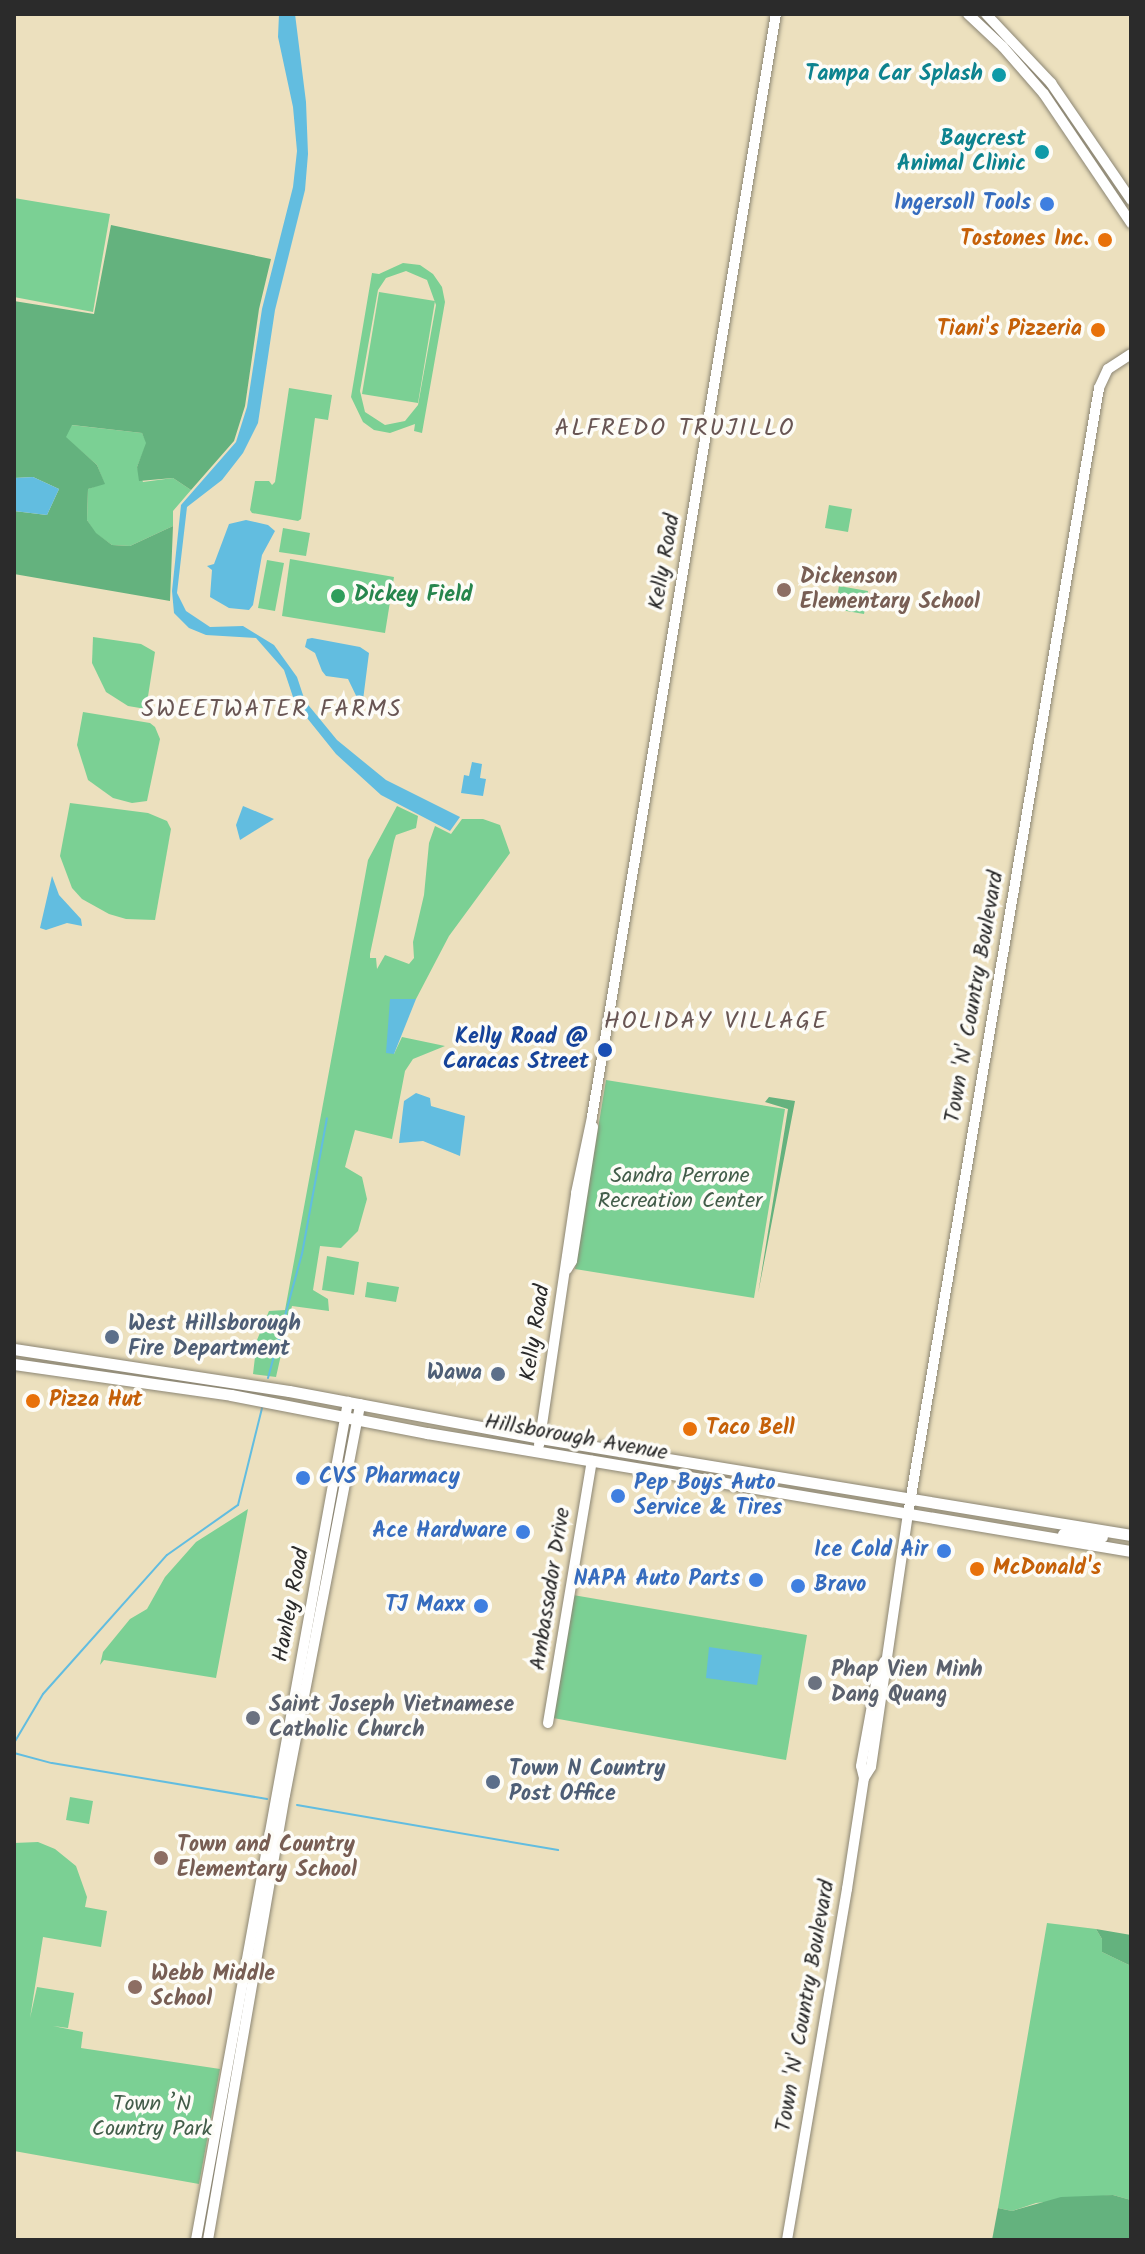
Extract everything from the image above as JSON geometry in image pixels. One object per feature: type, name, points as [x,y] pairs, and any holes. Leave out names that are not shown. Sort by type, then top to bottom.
[{"type":"main road","name":"Hillsborough Avenue","points":[[14,1349],[354,1403],[539,1445],[592,1461],[1131,1551]]},
{"type":"main road","points":[[14,1356],[33,1359],[50,1355]]},
{"type":"main road","points":[[34,1367],[55,1365],[83,1370],[87,1361]]},
{"type":"main road","name":"Hillsborough Avenue","points":[[14,1364],[231,1395],[352,1418],[539,1445],[681,1461],[1131,1535]]},
{"type":"main road","points":[[90,1377],[102,1370],[123,1373],[153,1371]]},
{"type":"main road","points":[[138,1384],[162,1380],[190,1383],[196,1376]]},
{"type":"main road","points":[[592,1461],[598,1455],[669,1466],[681,1461]]},
{"type":"main road","points":[[696,1478],[709,1474],[783,1485],[788,1479]]},
{"type":"main road","points":[[1058,1539],[1069,1534],[1103,1537],[1107,1531]]},
{"type":"main road","points":[[1118,1549],[1131,1544]]},
{"type":"street","name":"Kelly Road","points":[[539,1445],[567,1269],[572,1261],[574,1228],[593,1139],[592,1117],[776,14]]},
{"type":"street","points":[[968,14],[1030,77],[1131,223]]},
{"type":"street","points":[[986,14],[1051,83],[1131,200]]},
{"type":"street","points":[[1088,158],[1098,151]]},
{"type":"street","name":"Town 'N' Country Boulevard","points":[[787,2240],[864,1778],[861,1766],[878,1672],[884,1662],[1099,388],[1108,369],[1131,354]]},
{"type":"street","name":"Hanley Road","points":[[196,2240],[249,1942],[326,1561],[354,1403]]},
{"type":"street","name":"Ambassador Drive","points":[[548,1723],[592,1461]]},
{"type":"street","name":"Hanley Road","points":[[208,2240],[263,1926],[282,1784]]},
{"type":"street","points":[[249,1942],[263,1926]]},
{"type":"street","points":[[243,1975],[248,1985],[247,2012]]},
{"type":"street","points":[[231,2042],[244,2031]]},
{"type":"green space","points":[[14,198],[110,214],[93,312],[14,297]]},
{"type":"green space","points":[[111,225],[271,259],[259,309],[245,406],[234,441],[191,490],[173,478],[139,481],[137,467],[146,443],[142,433],[72,425],[66,437],[97,465],[105,484],[88,489],[87,520],[96,533],[112,545],[130,546],[173,526],[170,601],[14,574],[14,511],[47,515],[59,489],[33,477],[14,478],[14,301],[94,314]]},
{"type":"green space","points":[[403,263],[420,265],[433,274],[442,287],[445,302],[422,433],[414,431],[415,424],[390,433],[374,430],[363,422],[351,397],[372,273],[379,274]],"holes":[[[406,271],[427,280],[436,305],[418,405],[405,421],[385,425],[365,412],[360,391],[378,290],[386,278]]]},
{"type":"green space","points":[[379,292],[435,301],[418,403],[362,394]]},
{"type":"green space","points":[[289,388],[332,395],[328,420],[315,418],[301,519],[298,521],[252,513],[250,510],[255,481],[269,481],[272,485],[275,482]]},
{"type":"green space","points":[[71,425],[142,433],[147,443],[137,467],[143,482],[173,478],[191,490],[173,511],[173,526],[130,546],[112,545],[95,533],[87,520],[88,489],[104,483],[97,465],[65,437]]},
{"type":"green space","points":[[829,505],[852,509],[848,532],[825,528]]},
{"type":"green space","points":[[283,528],[310,533],[306,556],[279,552]]},
{"type":"green space","name":"Dickey Field","points":[[290,559],[394,577],[385,633],[282,616]]},
{"type":"green space","points":[[267,560],[284,563],[275,611],[258,608]]},
{"type":"green space","points":[[839,586],[868,591],[864,614],[835,609]]},
{"type":"green space","points":[[93,637],[141,644],[155,652],[146,709],[128,706],[106,692],[92,663]]},
{"type":"green space","points":[[83,712],[150,723],[155,727],[160,739],[147,801],[132,803],[113,798],[88,780],[77,745]]},
{"type":"green space","points":[[70,803],[148,813],[167,821],[171,829],[155,920],[126,919],[109,914],[82,899],[72,888],[60,856]]},
{"type":"green space","points":[[397,806],[418,816],[416,828],[396,835],[394,841],[370,954],[370,958],[376,958],[377,969],[385,955],[409,964],[414,958],[413,942],[424,895],[429,843],[435,826],[451,834],[462,819],[483,819],[500,825],[510,853],[449,936],[416,999],[390,1000],[394,1054],[402,1037],[445,1046],[413,1059],[405,1071],[392,1139],[355,1130],[345,1167],[362,1177],[367,1199],[358,1231],[341,1248],[320,1246],[313,1290],[328,1299],[329,1311],[292,1306],[276,1377],[253,1374],[257,1340],[269,1311],[285,1310],[368,860]]},
{"type":"green space","name":"Sandra Perrone Recreation Center","points":[[606,1080],[785,1109],[754,1298],[575,1269]]},
{"type":"green space","points":[[769,1097],[795,1101],[758,1294],[788,1109],[765,1102]]},
{"type":"green space","points":[[327,1256],[359,1262],[354,1295],[322,1290]]},
{"type":"green space","points":[[367,1282],[399,1287],[396,1302],[365,1297]]},
{"type":"green space","points":[[248,1509],[216,1678],[104,1660],[100,1665],[103,1652],[130,1619],[147,1609],[165,1577],[196,1542]]},
{"type":"green space","points":[[573,1595],[807,1635],[786,1760],[553,1718]]},
{"type":"green space","points":[[70,1797],[93,1801],[89,1824],[66,1820]]},
{"type":"green space","name":"Town ’N Country Park","points":[[38,1842],[55,1849],[76,1866],[87,1897],[85,1907],[107,1911],[101,1947],[43,1937],[30,2018],[37,1987],[74,1993],[68,2028],[53,2026],[83,2032],[81,2048],[220,2069],[199,2184],[14,2151],[14,1843]]},
{"type":"green space","points":[[1047,1923],[1096,1929],[1102,1939],[1102,1952],[1131,1966],[1131,2200],[1113,2195],[1036,2203],[1012,2211],[998,2208]]},
{"type":"green space","points":[[1096,1929],[1131,1935],[1131,1966],[1102,1952],[1102,1939]]},
{"type":"green space","points":[[1113,2195],[1131,2200],[1131,2240],[992,2240],[998,2208],[1012,2211],[1061,2197]]},
{"type":"water","points":[[279,14],[295,14],[306,102],[308,154],[305,190],[275,310],[258,423],[243,453],[222,480],[187,507],[177,593],[186,611],[210,627],[243,626],[274,645],[297,677],[305,701],[337,740],[386,780],[460,817],[450,831],[381,795],[336,754],[295,703],[284,670],[256,638],[206,635],[189,628],[174,613],[172,591],[181,505],[236,442],[247,407],[262,309],[293,187],[297,151],[293,107],[278,37]]},
{"type":"water","points":[[33,477],[59,489],[47,515],[14,511],[14,478]]},
{"type":"water","points":[[246,520],[268,525],[275,531],[262,555],[253,605],[249,610],[229,608],[210,597],[212,570],[207,566],[214,564],[229,524]]},
{"type":"water","points":[[307,639],[360,647],[369,653],[362,708],[348,679],[326,676],[322,671],[315,653],[305,647]]},
{"type":"water","points":[[472,762],[482,764],[480,778],[486,779],[483,796],[461,793],[464,775],[469,776]]},
{"type":"water","points":[[243,806],[274,819],[240,840],[236,825]]},
{"type":"water","points":[[52,876],[59,895],[81,919],[82,926],[67,923],[46,930],[40,928]]},
{"type":"water","points":[[390,999],[416,999],[394,1054],[386,1053]]},
{"type":"water","points":[[416,1093],[430,1098],[431,1106],[465,1116],[460,1156],[423,1141],[399,1143],[404,1101]]},
{"type":"water","points":[[709,1647],[762,1655],[757,1685],[706,1678]]},
{"type":"waterway","points":[[268,1378],[302,1254],[327,1118]]},
{"type":"waterway","points":[[14,1743],[43,1694],[167,1555],[238,1505],[262,1408]]},
{"type":"waterway","points":[[14,1753],[52,1763],[267,1799]]},
{"type":"waterway","points":[[297,1805],[558,1850]]},
{"type":"place","name":"Tampa Car Splash","points":[[999,75]]},
{"type":"place","name":"Baycrest Animal Clinic","points":[[1042,152]]},
{"type":"place","name":"Ingersoll Tools","points":[[1047,204]]},
{"type":"place","name":"Tostones Inc.","points":[[1105,240]]},
{"type":"place","name":"Tiani's Pizzeria","points":[[1098,330]]},
{"type":"place","name":"Dickenson Elementary School","points":[[784,590]]},
{"type":"place","name":"Dickey Field","points":[[338,596]]},
{"type":"place","name":"Kelly Road @ Caracas Street","points":[[605,1050]]},
{"type":"place","name":"West Hillsborough Fire Department","points":[[112,1337]]},
{"type":"place","name":"Wawa","points":[[498,1374]]},
{"type":"place","name":"Pizza Hut","points":[[33,1401]]},
{"type":"place","name":"Taco Bell","points":[[690,1429]]},
{"type":"place","name":"CVS Pharmacy","points":[[303,1478]]},
{"type":"place","name":"Pep Boys Auto Service & Tires","points":[[618,1496]]},
{"type":"place","name":"Ace Hardware","points":[[523,1532]]},
{"type":"place","name":"Ice Cold Air","points":[[944,1551]]},
{"type":"place","name":"McDonald's","points":[[977,1569]]},
{"type":"place","name":"NAPA Auto Parts","points":[[756,1580]]},
{"type":"place","name":"Bravo","points":[[798,1586]]},
{"type":"place","name":"TJ Maxx","points":[[481,1606]]},
{"type":"place","name":"Phap Vien Minh Dang Quang","points":[[815,1683]]},
{"type":"place","name":"Saint Joseph Vietnamese Catholic Church","points":[[253,1718]]},
{"type":"place","name":"Town N Country Post Office","points":[[493,1782]]},
{"type":"place","name":"Town and Country Elementary School","points":[[161,1858]]},
{"type":"place","name":"Webb Middle School","points":[[135,1987]]},
{"type":"district","name":"ALFREDO TRUJILLO","points":[[675,429]]},
{"type":"district","name":"SWEETWATER FARMS","points":[[272,710]]},
{"type":"district","name":"HOLIDAY VILLAGE","points":[[716,1022]]}]
